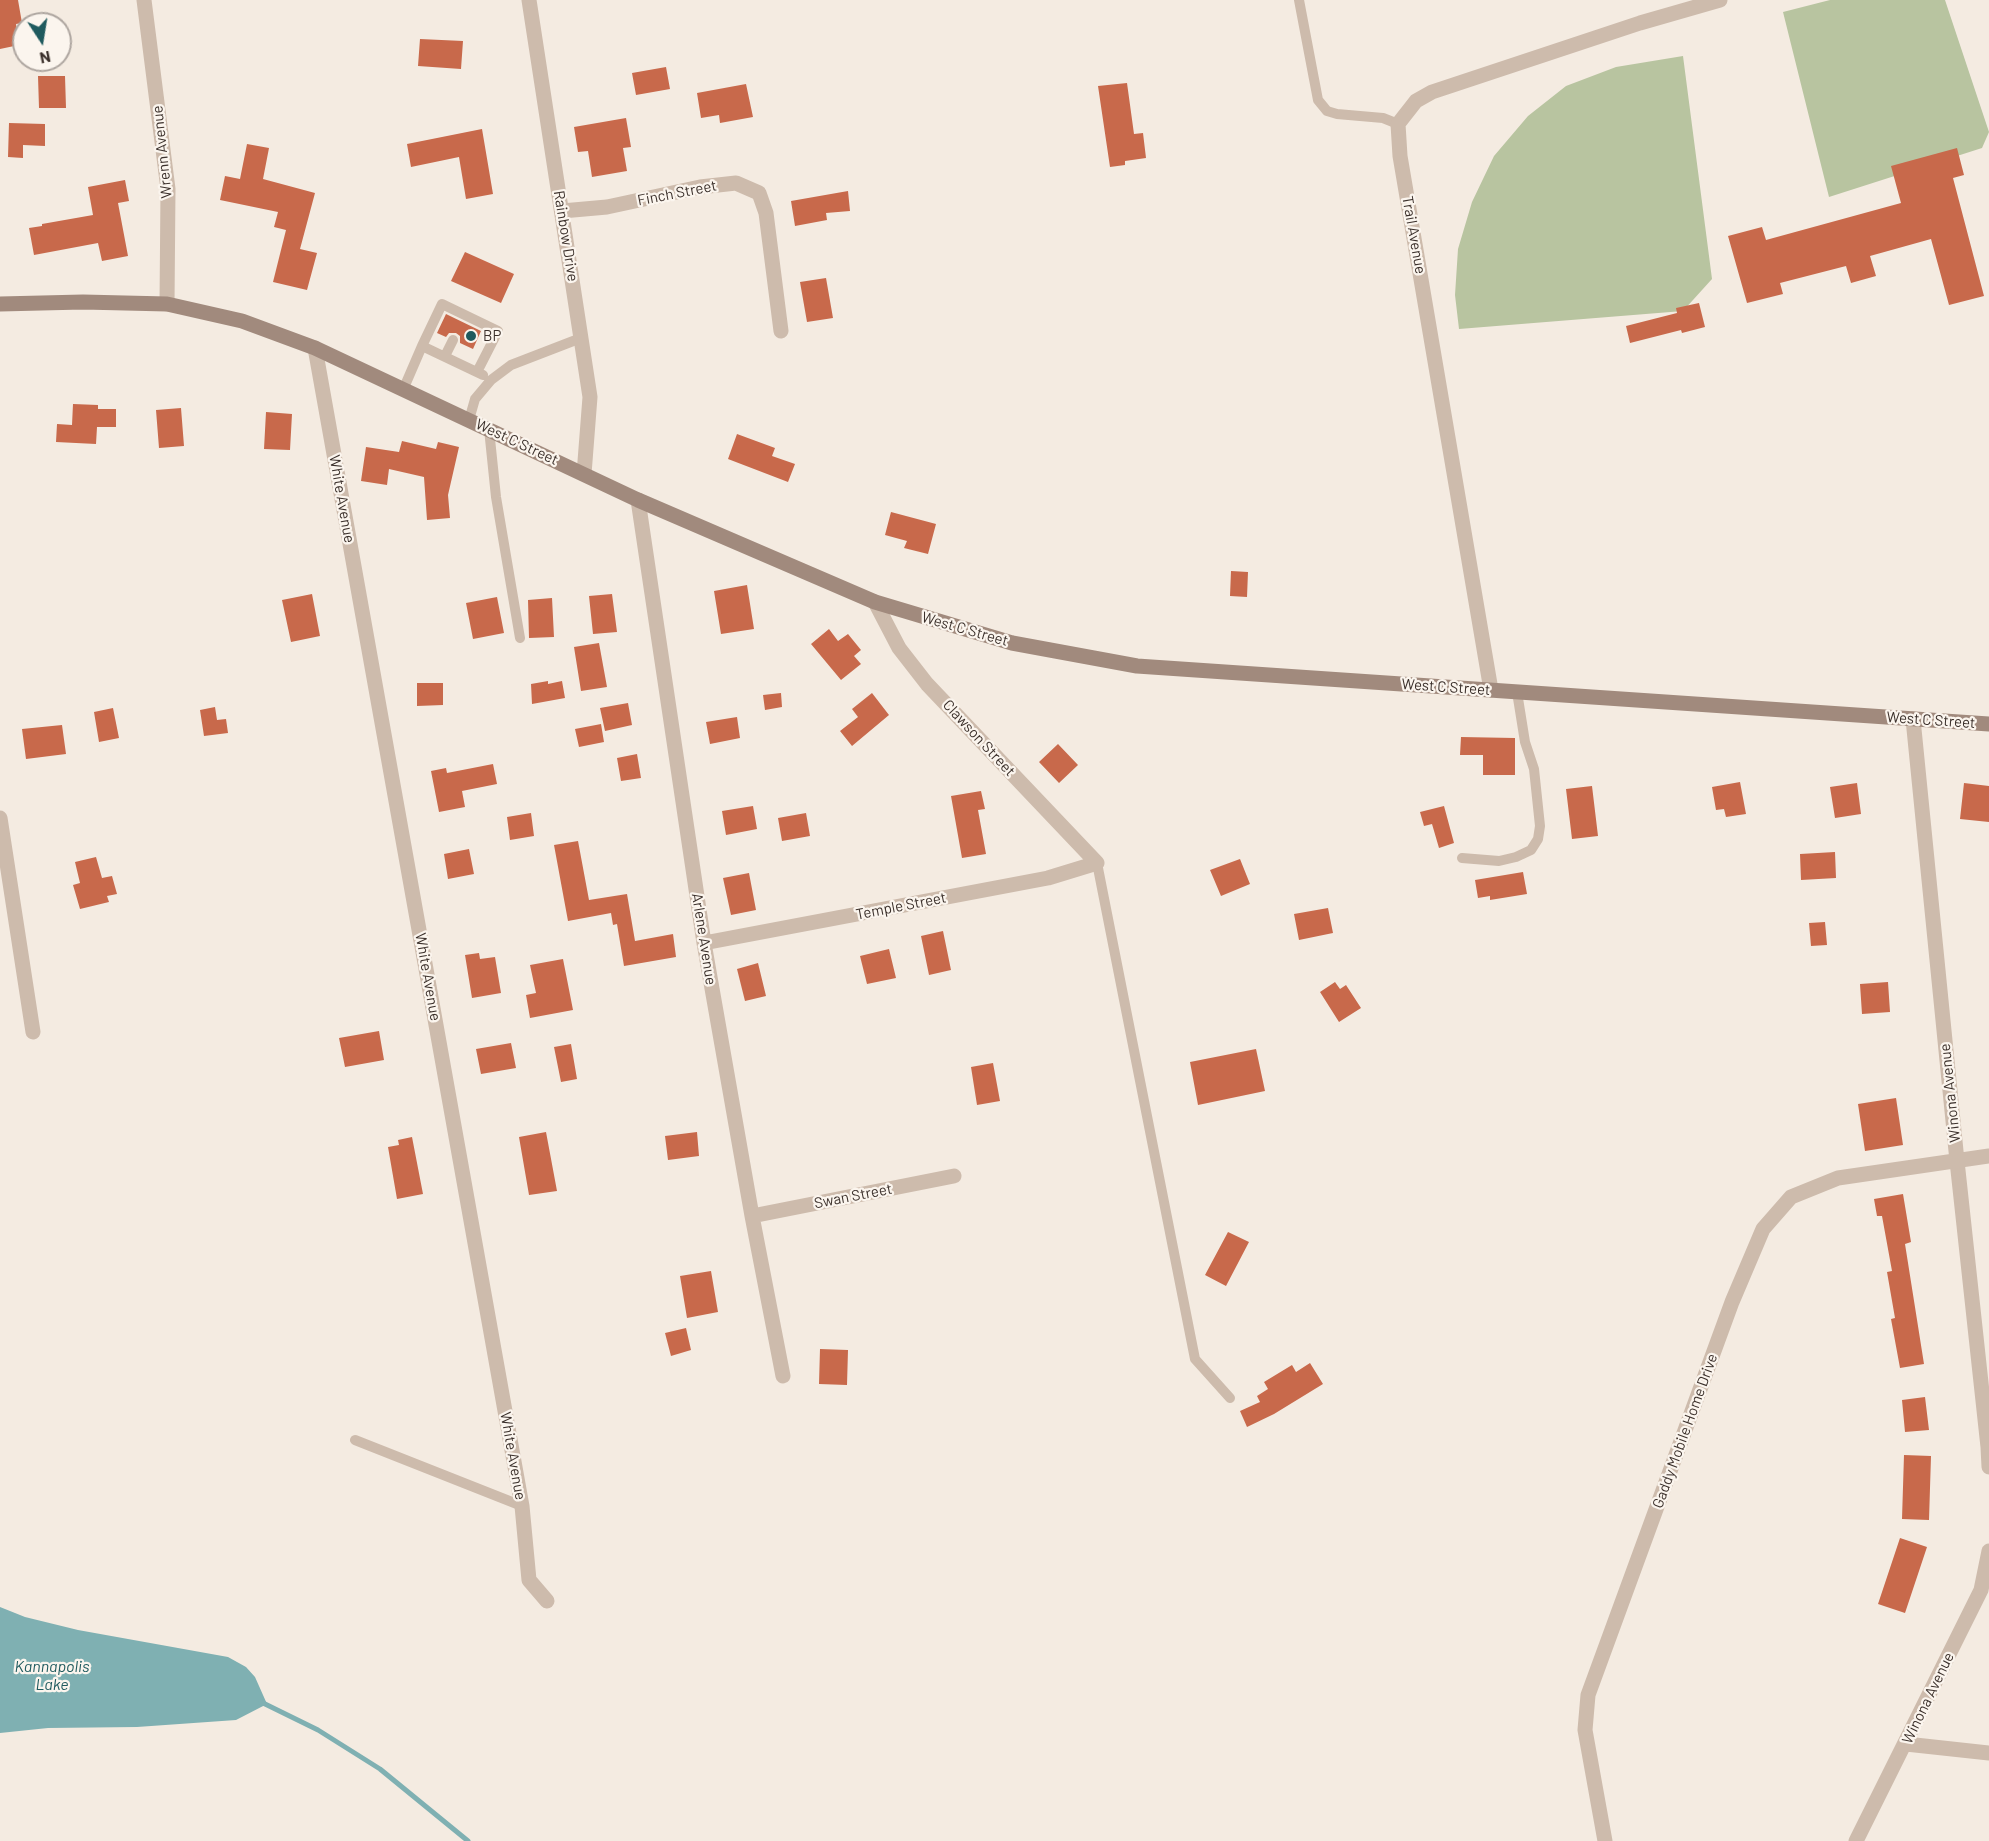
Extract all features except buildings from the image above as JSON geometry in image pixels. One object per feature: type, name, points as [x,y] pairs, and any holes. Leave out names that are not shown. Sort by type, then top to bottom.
[{"type":"main road","name":"West C Street","points":[[0,304],[83,302],[167,304],[242,321],[315,348],[638,500],[875,602],[1012,643],[1137,666],[1989,724]]},
{"type":"street","name":"Wrenn Avenue","points":[[144,0],[168,189],[167,304]]},
{"type":"street","name":"Rainbow Drive","points":[[529,0],[590,397],[584,474]]},
{"type":"street","points":[[1398,124],[1416,101],[1432,92],[1650,20],[1720,0]]},
{"type":"street","name":"Trail Avenue","points":[[1398,124],[1400,156],[1491,690]]},
{"type":"street","name":"Finch Street","points":[[562,211],[607,207],[700,187],[736,183],[759,193],[766,213],[781,331]]},
{"type":"street","name":"White Avenue","points":[[315,348],[522,1506],[529,1580],[547,1601]]},
{"type":"street","name":"Arlene Avenue","points":[[638,500],[704,943],[783,1376]]},
{"type":"street","name":"Clawson Street","points":[[875,602],[899,648],[927,684],[1097,862]]},
{"type":"street","name":"Winona Avenue","points":[[1912,719],[1989,1447],[1989,1467]]},
{"type":"street","points":[[0,818],[33,1032]]},
{"type":"street","name":"Temple Street","points":[[704,943],[1048,878],[1097,862]]},
{"type":"street","name":"Gaddy Mobile Home Drive","points":[[1605,1841],[1585,1730],[1588,1695],[1732,1302],[1763,1229],[1791,1197],[1838,1178],[1989,1156]]},
{"type":"street","name":"Swan Street","points":[[752,1216],[954,1176]]},
{"type":"street","name":"Winona Avenue","points":[[1856,1841],[1981,1590],[1989,1551]]},
{"type":"street","points":[[1906,1744],[1989,1754]]},
{"type":"lane","points":[[1299,0],[1318,100],[1327,111],[1337,114],[1383,118],[1398,124]]},
{"type":"lane","points":[[403,390],[442,304],[463,318],[498,331],[477,372]]},
{"type":"lane","points":[[469,420],[476,399],[491,380],[511,365],[581,339]]},
{"type":"lane","points":[[445,357],[453,340]]},
{"type":"lane","points":[[422,346],[491,380]]},
{"type":"lane","points":[[489,429],[496,497],[520,638]]},
{"type":"lane","points":[[1462,858],[1499,861],[1516,857],[1531,850],[1538,839],[1540,826],[1534,769],[1525,742],[1517,692]]},
{"type":"lane","points":[[1097,862],[1195,1359],[1230,1398]]},
{"type":"lane","points":[[355,1440],[522,1506]]},
{"type":"green space","points":[[1830,0],[1945,0],[1989,132],[1982,148],[1829,197],[1783,12]]},
{"type":"green space","points":[[1683,56],[1712,279],[1683,311],[1459,329],[1455,295],[1458,249],[1472,202],[1494,156],[1528,116],[1566,86],[1616,67]]},
{"type":"water","name":"Kannapolis Lake","points":[[0,1607],[25,1617],[78,1630],[228,1657],[246,1667],[255,1677],[267,1704],[236,1720],[137,1727],[48,1728],[0,1733]]},
{"type":"waterway","points":[[261,1702],[318,1730],[380,1769],[468,1841]]},
{"type":"place","name":"BP","points":[[471,336]]}]
